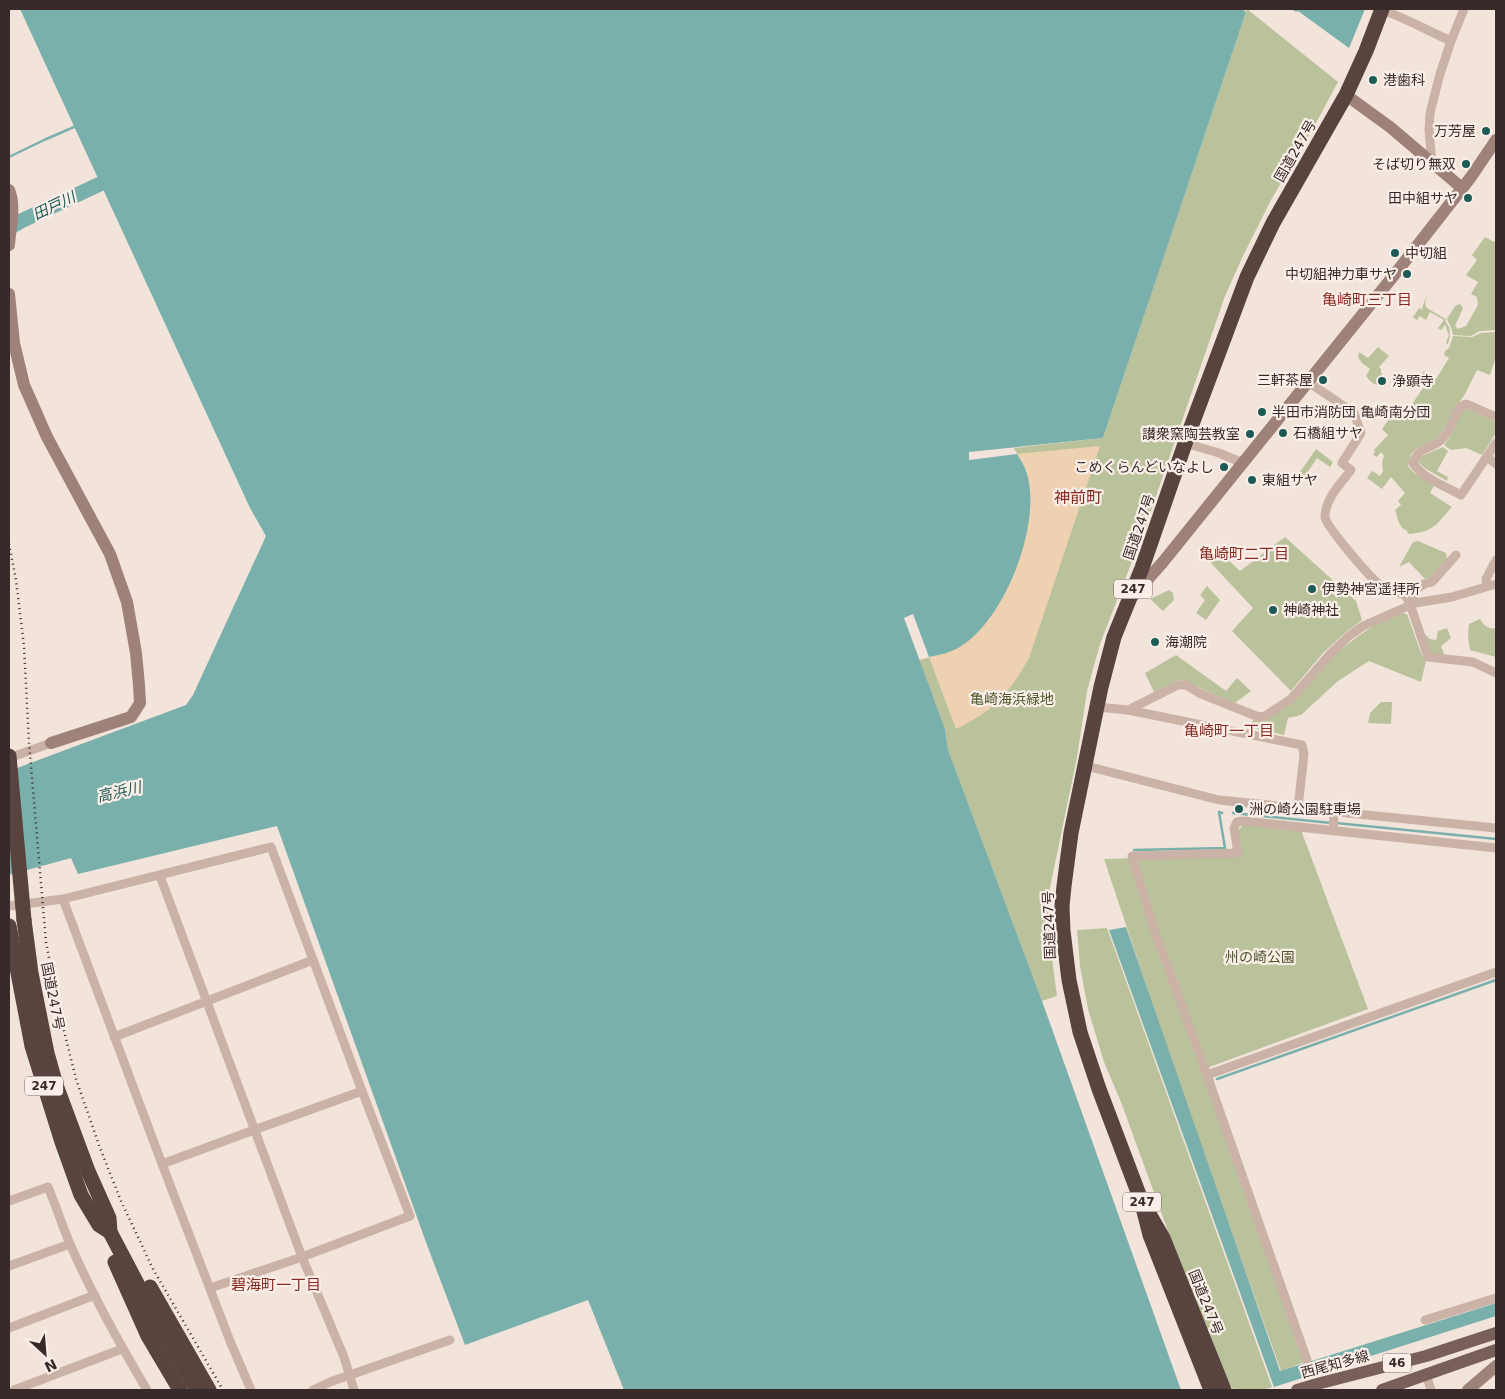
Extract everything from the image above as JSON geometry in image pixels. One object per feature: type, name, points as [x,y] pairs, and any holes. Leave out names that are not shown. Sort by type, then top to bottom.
[{"type":"highway","name":"国道247号","points":[[1211,1390],[1150,1235],[1141,1200],[1099,1089],[1080,1032],[1074,1009],[1063,932],[1062,906],[1064,886],[1071,833],[1101,686],[1114,637],[1142,568],[1185,443],[1236,305],[1260,248],[1346,95],[1382,9]]},
{"type":"highway","name":"国道247号","points":[[9,757],[24,920],[33,981],[47,1053],[56,1085],[106,1225],[162,1331],[196,1390]]},
{"type":"highway","name":"国道247号","points":[[9,926],[32,1046],[62,1142],[81,1195],[106,1225]]},
{"type":"highway","name":"国道247号","points":[[1141,1200],[1163,1238],[1224,1390]]},
{"type":"highway","name":"247","points":[[180,1390],[148,1336],[103,1236],[106,1225],[117,1228],[209,1390]]},
{"type":"main road","name":"西尾知多線","points":[[1297,1390],[1426,1356],[1496,1333]]},
{"type":"main road","name":"46","points":[[1382,1390],[1496,1350]]},
{"type":"street","points":[[1382,9],[1451,41]]},
{"type":"street","points":[[1432,162],[1429,130],[1430,113],[1440,74],[1464,9]]},
{"type":"street","points":[[1346,95],[1390,127],[1462,188]]},
{"type":"street","points":[[1128,602],[1163,562],[1395,274],[1462,188],[1496,140]]},
{"type":"street","points":[[9,245],[12,215],[10,192]]},
{"type":"street","points":[[9,294],[14,342],[24,385],[47,437],[110,554],[127,602],[136,653],[140,704],[132,717],[9,757]]},
{"type":"street","points":[[1308,382],[1354,413],[1361,434],[1342,463],[1351,470],[1330,500],[1326,508],[1325,518],[1367,573],[1383,587],[1402,593],[1413,604]]},
{"type":"street","points":[[1496,417],[1466,404],[1461,406],[1440,442],[1420,451],[1415,456],[1413,463],[1424,474],[1460,495],[1496,443]]},
{"type":"street","points":[[1185,443],[1219,452],[1243,463]]},
{"type":"street","points":[[1487,457],[1496,464]]},
{"type":"street","points":[[1456,555],[1432,582],[1424,584],[1414,591],[1413,604],[1428,657],[1473,662],[1496,673]]},
{"type":"street","points":[[1128,710],[1182,684],[1199,693],[1262,717],[1291,699],[1330,652],[1363,626],[1413,604],[1492,585],[1486,579],[1496,560]]},
{"type":"street","points":[[1097,707],[1128,710],[1302,745],[1304,754],[1298,808]]},
{"type":"street","points":[[1086,766],[1219,800],[1496,828]]},
{"type":"street","points":[[1333,828],[1334,812]]},
{"type":"street","points":[[1307,1360],[1155,932],[1132,856],[1238,853],[1234,828],[1235,824],[1240,821],[1333,828],[1496,848]]},
{"type":"street","points":[[9,906],[63,899],[271,848],[410,1216],[302,1257],[210,1288]]},
{"type":"street","points":[[160,876],[302,1257],[344,1357],[354,1390]]},
{"type":"street","points":[[63,899],[162,1164],[251,1390]]},
{"type":"street","points":[[114,1037],[312,960]]},
{"type":"street","points":[[1207,1075],[1496,972]]},
{"type":"street","points":[[162,1164],[362,1091]]},
{"type":"street","points":[[9,1201],[48,1187],[70,1244],[122,1349],[147,1390]]},
{"type":"street","points":[[9,1266],[70,1244]]},
{"type":"street","points":[[9,1328],[95,1295]]},
{"type":"street","points":[[1425,1320],[1496,1298]]},
{"type":"street","points":[[313,1390],[450,1340]]},
{"type":"street","points":[[14,1390],[122,1349]]},
{"type":"street","points":[[1468,1390],[1496,1366]]},
{"type":"street","points":[[1426,1374],[1431,1390]]},
{"type":"green space","name":"亀崎海浜緑地","points":[[1247,9],[1338,82],[1271,200],[1225,296],[1145,528],[1100,644],[1087,691],[1077,757],[1050,888],[1049,936],[1057,996],[1042,1001],[948,751],[945,729],[919,660],[947,653],[1012,580],[1023,547],[1029,519],[1030,502],[1026,471],[1014,448],[1103,438]]},
{"type":"green space","points":[[1485,237],[1496,242],[1496,330],[1480,331],[1471,336],[1453,335],[1447,319],[1455,306],[1460,304],[1463,308],[1455,326],[1458,329],[1466,326],[1478,305],[1477,297],[1471,294],[1478,282],[1466,275],[1477,260],[1472,255]]},
{"type":"green space","points":[[1427,295],[1425,304],[1427,308],[1447,320],[1445,321],[1450,332],[1448,344],[1446,343],[1449,335],[1445,325],[1441,330],[1438,328],[1444,320],[1430,312],[1426,320],[1420,316],[1422,313],[1417,320],[1413,317],[1419,308],[1424,310],[1422,308]]},
{"type":"green space","points":[[1496,332],[1496,357],[1490,375],[1477,370],[1441,434],[1411,454],[1408,466],[1414,473],[1434,486],[1430,493],[1452,507],[1434,526],[1424,531],[1409,534],[1399,523],[1395,510],[1401,505],[1398,501],[1405,493],[1391,477],[1382,489],[1367,478],[1372,471],[1380,476],[1383,471],[1382,462],[1384,456],[1381,452],[1377,457],[1373,455],[1374,450],[1388,435],[1382,429],[1392,415],[1402,419],[1425,385],[1419,378],[1424,371],[1436,379],[1449,358],[1444,355],[1445,351],[1449,348],[1453,336],[1472,337],[1481,333]]},
{"type":"green space","points":[[1378,347],[1389,356],[1379,367],[1384,378],[1380,385],[1370,381],[1366,376],[1370,369],[1358,357],[1359,352],[1368,358]]},
{"type":"green space","points":[[1466,408],[1496,422],[1496,433],[1482,455],[1466,448],[1451,450],[1444,445],[1450,437],[1462,410]]},
{"type":"green space","points":[[1443,447],[1448,451],[1437,471],[1448,477],[1447,481],[1418,462],[1422,456]]},
{"type":"green space","points":[[1316,449],[1333,462],[1330,467],[1317,458],[1305,476],[1300,472]]},
{"type":"green space","name":"神崎神社","points":[[1285,537],[1356,601],[1362,620],[1323,653],[1291,691],[1232,631],[1253,608],[1210,562],[1220,552],[1240,571]]},
{"type":"green space","points":[[1418,541],[1446,553],[1447,559],[1430,578],[1425,579],[1409,562],[1399,567],[1413,542]]},
{"type":"green space","points":[[1207,586],[1220,600],[1206,620],[1196,613],[1205,600],[1200,595]]},
{"type":"green space","points":[[1169,590],[1173,593],[1174,600],[1163,611],[1150,599]]},
{"type":"green space","points":[[1401,613],[1407,614],[1421,653],[1426,661],[1421,682],[1369,661],[1338,681],[1301,715],[1288,718],[1284,735],[1249,727],[1254,719],[1272,715],[1334,655],[1357,637],[1376,624]]},
{"type":"green space","points":[[1480,619],[1486,626],[1496,628],[1496,657],[1470,650],[1469,624]]},
{"type":"green space","points":[[1447,628],[1451,638],[1441,646],[1444,654],[1442,656],[1430,656],[1424,633],[1430,639],[1436,640],[1438,631]]},
{"type":"green space","points":[[1176,655],[1226,691],[1237,678],[1251,691],[1235,703],[1181,680],[1154,692],[1145,673]]},
{"type":"green space","points":[[1381,702],[1392,702],[1391,724],[1368,723],[1370,713]]},
{"type":"green space","name":"州の崎公園","points":[[1243,825],[1301,830],[1368,1009],[1201,1070],[1305,1362],[1281,1371],[1177,1078],[1104,859],[1242,855],[1238,831]]},
{"type":"green space","points":[[1107,928],[1272,1387],[1263,1390],[1234,1390],[1227,1382],[1172,1242],[1121,1102],[1104,1062],[1088,1009],[1080,966],[1077,930]]},
{"type":"sand","points":[[1100,446],[1029,658],[1007,692],[999,700],[980,715],[956,729],[929,657],[947,653],[1012,580],[1023,547],[1029,519],[1030,502],[1026,471],[1017,454]]},
{"type":"water","name":"高浜川","points":[[20,9],[1242,9],[1246,12],[1103,438],[969,452],[969,460],[1017,454],[1025,469],[1030,492],[1029,516],[1025,542],[1016,569],[991,617],[975,635],[955,650],[929,657],[913,614],[904,618],[945,729],[948,750],[1042,1001],[1181,1390],[624,1390],[588,1300],[465,1345],[427,1245],[277,826],[78,874],[71,858],[9,875],[9,771],[186,705],[193,695],[266,536],[250,508]]},
{"type":"water","points":[[1292,9],[1365,9],[1349,48],[1298,11],[1296,12]]},
{"type":"water","points":[[1126,927],[1280,1371],[1496,1303],[1496,1316],[1274,1387],[1109,930]]},
{"type":"waterway","points":[[9,157],[74,127]]},
{"type":"waterway","name":"田戸川","points":[[9,228],[100,184]]},
{"type":"waterway","points":[[1134,850],[1225,848],[1219,812],[1222,813]]},
{"type":"waterway","points":[[1233,813],[1331,823]]},
{"type":"waterway","points":[[1336,823],[1496,839]]},
{"type":"waterway","points":[[1217,1079],[1496,980]]},
{"type":"railway","points":[[9,544],[16,580],[24,646],[29,743],[46,942],[59,1011],[76,1079],[121,1201],[153,1269],[223,1390]]},
{"type":"place","name":"港歯科","points":[[1373,80]]},
{"type":"place","name":"万芳屋","points":[[1486,131]]},
{"type":"place","name":"そば切り無双","points":[[1466,164]]},
{"type":"place","name":"田中組サヤ","points":[[1468,198]]},
{"type":"place","name":"中切組","points":[[1395,253]]},
{"type":"place","name":"中切組神力車サヤ","points":[[1407,274]]},
{"type":"place","name":"三軒茶屋","points":[[1323,380]]},
{"type":"place","name":"浄顕寺","points":[[1382,381]]},
{"type":"place","name":"半田市消防団 亀崎南分団","points":[[1262,412]]},
{"type":"place","name":"石橋組サヤ","points":[[1283,433]]},
{"type":"place","name":"讃衆窯陶芸教室","points":[[1250,434]]},
{"type":"place","name":"こめくらんどいなよし","points":[[1224,467]]},
{"type":"place","name":"東組サヤ","points":[[1252,480]]},
{"type":"place","name":"伊勢神宮遥拝所","points":[[1312,589]]},
{"type":"place","name":"神崎神社","points":[[1273,610]]},
{"type":"place","name":"海潮院","points":[[1155,642]]},
{"type":"place","name":"洲の崎公園駐車場","points":[[1239,809]]},
{"type":"district","name":"亀崎町三丁目","points":[[1367,300]]},
{"type":"district","name":"神前町","points":[[1078,497]]},
{"type":"district","name":"亀崎町二丁目","points":[[1244,554]]},
{"type":"district","name":"亀崎町一丁目","points":[[1229,731]]},
{"type":"district","name":"碧海町一丁目","points":[[276,1285]]}]
